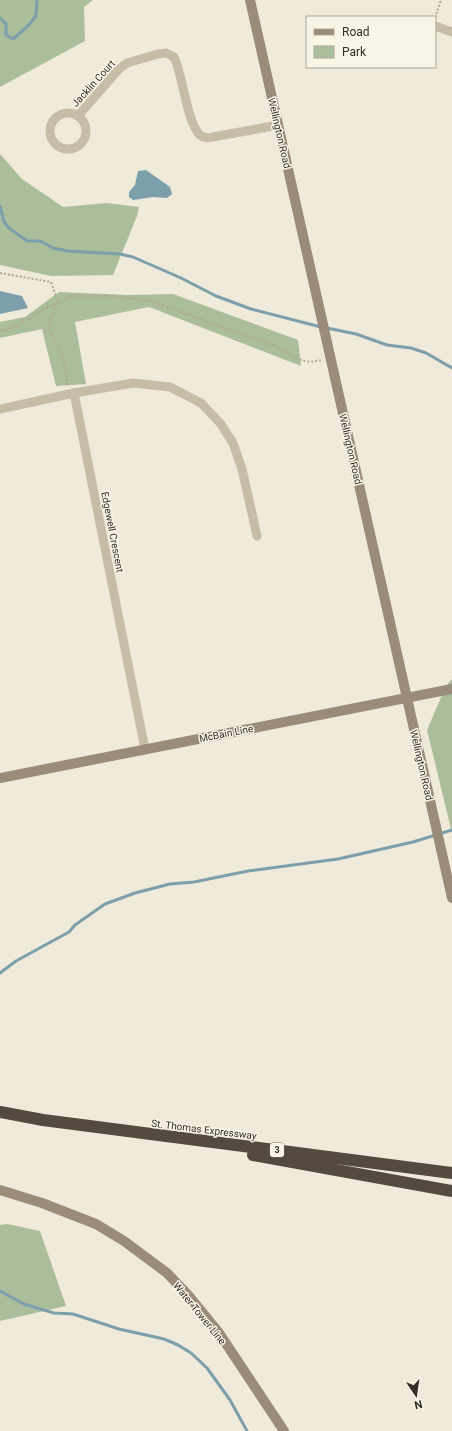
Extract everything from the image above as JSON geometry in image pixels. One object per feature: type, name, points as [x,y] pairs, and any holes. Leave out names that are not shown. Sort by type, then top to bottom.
[{"type":"highway","name":"St. Thomas Expressway","points":[[0,1112],[43,1120],[452,1173]]},
{"type":"highway","points":[[102,1127],[452,1191]]},
{"type":"main road","name":"Wellington Road","points":[[250,0],[452,898]]},
{"type":"main road","name":"McBain Line","points":[[1,775],[145,749],[452,689]]},
{"type":"main road","name":"Water Tower Line","points":[[0,1190],[42,1203],[96,1224],[124,1241],[167,1273],[188,1295],[219,1333],[284,1431]]},
{"type":"street","points":[[436,26],[452,32]]},
{"type":"street","name":"Jacklin Court","points":[[78,116],[118,70],[127,63],[166,53],[174,57],[179,66],[189,111],[195,128],[200,135],[206,138],[278,124]]},
{"type":"street","points":[[0,409],[133,383],[170,387],[202,403],[220,423],[233,443],[242,469],[257,536]]},
{"type":"street","name":"Edgewell Crescent","points":[[72,394],[145,749]]},
{"type":"path","points":[[436,16],[441,0]]},
{"type":"path","points":[[0,273],[51,282],[58,302],[48,327],[62,356],[72,394]]},
{"type":"path","points":[[0,331],[18,326],[43,310],[71,296],[114,296],[150,301],[272,345],[297,359],[310,362],[331,359]]},
{"type":"green space","points":[[0,0],[93,0],[84,7],[85,41],[0,87]]},
{"type":"green space","points":[[0,154],[22,179],[63,207],[107,203],[139,207],[137,216],[113,275],[51,276],[0,265]]},
{"type":"green space","points":[[59,292],[129,295],[173,294],[298,340],[301,366],[149,307],[75,322],[86,384],[56,386],[42,329],[0,338],[0,322],[25,317]]},
{"type":"green space","points":[[452,679],[452,833],[427,730],[446,686]]},
{"type":"green space","points":[[7,1224],[40,1231],[66,1306],[0,1321],[0,1225]]},
{"type":"water","points":[[146,170],[170,187],[172,194],[167,198],[153,197],[133,200],[129,197],[129,192],[135,185],[138,171]]},
{"type":"water","points":[[0,291],[22,296],[28,308],[0,314]]},
{"type":"waterway","points":[[0,18],[6,24],[6,35],[13,39],[28,26],[36,16],[37,0]]},
{"type":"waterway","points":[[0,206],[4,222],[9,228],[27,241],[40,241],[53,248],[67,251],[120,254],[133,257],[181,278],[216,296],[251,309],[321,327]]},
{"type":"waterway","points":[[327,328],[356,334],[387,345],[411,348],[426,353],[452,368]]},
{"type":"waterway","points":[[0,973],[16,961],[69,932],[75,925],[105,904],[135,893],[170,884],[194,882],[248,871],[338,859],[413,842],[452,830]]},
{"type":"waterway","points":[[0,1291],[24,1304],[54,1313],[73,1314],[119,1329],[164,1339],[178,1345],[191,1353],[207,1368],[230,1400],[247,1431]]}]
